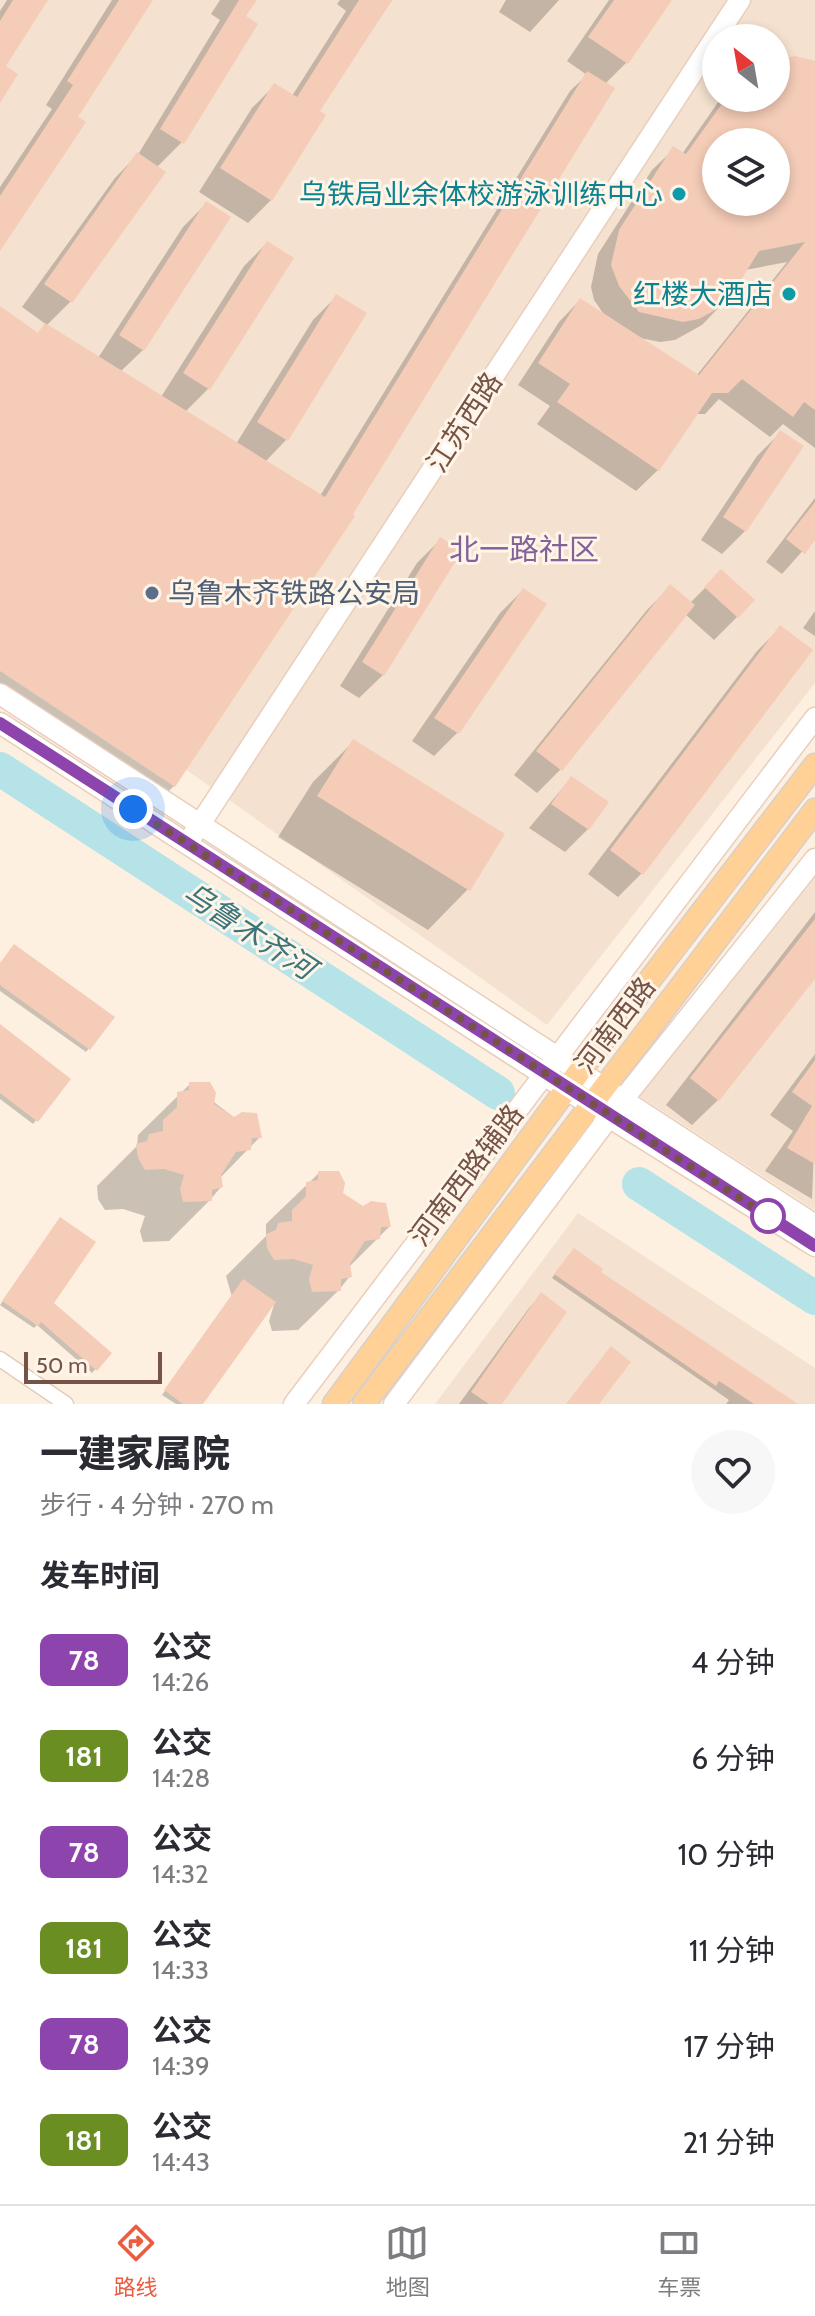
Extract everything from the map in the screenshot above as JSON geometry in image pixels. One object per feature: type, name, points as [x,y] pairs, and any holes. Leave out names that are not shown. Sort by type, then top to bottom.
[{"type":"main road","name":"河南西路","points":[[334,1404],[573,1081],[815,765]]},
{"type":"main road","name":"河南西路","points":[[364,1404],[607,1103],[815,810]]},
{"type":"street","name":"江苏西路","points":[[187,844],[740,0]]},
{"type":"street","points":[[0,694],[556,1056],[573,1081]]},
{"type":"street","name":"河南西路辅路","points":[[294,1404],[815,718]]},
{"type":"street","points":[[0,723],[543,1074],[573,1081],[815,1246]]},
{"type":"street","points":[[394,1404],[607,1103],[815,859]]},
{"type":"street","points":[[607,1103],[815,1225]]},
{"type":"street","points":[[0,1359],[66,1404]]},
{"type":"shaded area","points":[[0,0],[815,0],[815,683],[547,1025],[0,638]]},
{"type":"shaded area","points":[[815,878],[815,1210],[639,1096]]},
{"type":"shaded area","points":[[578,1213],[815,1368],[815,1404],[435,1404]]},
{"type":"building","points":[[13,0],[48,0],[6,66],[18,74],[0,103],[0,21]]},
{"type":"building","points":[[119,0],[153,0],[78,117],[86,122],[0,251],[0,196],[73,85],[67,81]]},
{"type":"building","points":[[239,0],[257,0],[246,16],[258,24],[184,144],[160,129]]},
{"type":"building","points":[[359,0],[392,0],[320,111],[326,115],[272,201],[220,168],[274,83],[297,97]]},
{"type":"building","points":[[614,0],[672,0],[628,64],[588,37]]},
{"type":"building","points":[[790,57],[815,61],[815,410],[804,402],[793,417],[742,379],[728,393],[712,393],[659,471],[557,402],[570,384],[538,363],[580,298],[699,375],[805,242],[759,251],[726,304],[699,319],[683,322],[639,312],[619,286],[611,265],[619,230],[673,146],[686,154],[702,132],[702,216],[790,216],[790,128],[705,128],[716,112],[790,112]]},
{"type":"building","name":"乌鲁木齐铁路公安局","points":[[587,71],[615,88],[353,514],[355,516],[175,787],[0,671],[0,306],[38,333],[45,323],[325,497]]},
{"type":"building","points":[[137,152],[166,172],[72,303],[44,284]]},
{"type":"building","points":[[206,201],[231,217],[144,351],[119,335]]},
{"type":"building","points":[[267,241],[294,258],[210,390],[183,373]]},
{"type":"building","points":[[336,294],[367,313],[288,441],[257,422]]},
{"type":"building","points":[[780,430],[804,446],[746,532],[723,517]]},
{"type":"building","points":[[815,502],[815,540],[805,554],[786,539]]},
{"type":"building","points":[[440,537],[462,551],[384,676],[362,662]]},
{"type":"building","points":[[721,569],[755,600],[738,618],[704,587]]},
{"type":"building","points":[[670,584],[695,605],[562,771],[536,751]]},
{"type":"building","points":[[523,588],[547,604],[459,734],[434,718]]},
{"type":"building","points":[[780,625],[813,650],[643,875],[610,850]]},
{"type":"building","points":[[353,739],[505,834],[470,891],[317,796]]},
{"type":"building","points":[[571,776],[609,802],[589,830],[551,804]]},
{"type":"building","points":[[815,919],[815,979],[719,1101],[690,1078]]},
{"type":"building","points":[[14,944],[115,1017],[90,1050],[0,985],[0,963]]},
{"type":"building","points":[[0,1024],[71,1079],[38,1122],[0,1093]]},
{"type":"building","points":[[815,1060],[815,1164],[787,1148],[812,1106],[792,1092]]},
{"type":"building","points":[[189,1082],[210,1082],[216,1093],[214,1104],[234,1117],[242,1112],[257,1113],[262,1138],[252,1138],[251,1150],[236,1152],[221,1175],[223,1187],[212,1190],[212,1201],[183,1202],[180,1189],[184,1175],[164,1169],[145,1170],[138,1158],[136,1144],[147,1141],[149,1134],[163,1131],[163,1120],[177,1107],[177,1092],[189,1090]]},
{"type":"building","points":[[318,1171],[339,1171],[345,1183],[343,1193],[363,1206],[371,1201],[386,1203],[391,1227],[381,1227],[380,1239],[365,1241],[350,1264],[352,1277],[341,1279],[341,1291],[312,1292],[309,1279],[313,1265],[293,1259],[274,1260],[267,1248],[266,1234],[276,1230],[278,1223],[292,1221],[292,1210],[306,1196],[306,1182],[318,1180]]},
{"type":"building","points":[[60,1217],[96,1242],[54,1303],[112,1353],[97,1371],[41,1322],[38,1326],[2,1301]]},
{"type":"building","points":[[574,1248],[603,1269],[601,1272],[798,1404],[754,1404],[719,1381],[716,1386],[554,1274]]},
{"type":"building","points":[[243,1279],[276,1302],[203,1404],[183,1404],[164,1390]]},
{"type":"building","points":[[541,1292],[567,1312],[502,1404],[489,1404],[471,1392]]},
{"type":"building","points":[[611,1346],[631,1362],[599,1404],[566,1404]]},
{"type":"waterway","name":"乌鲁木齐河","points":[[0,769],[498,1093]]},
{"type":"waterway","name":"乌鲁木齐河","points":[[639,1184],[815,1298]]},
{"type":"bus line","name":"78","points":[[0,723],[609,1117],[815,1246]]},
{"type":"place","name":"乌铁局业余体校游泳训练中心","points":[[679,194]]},
{"type":"place","name":"红楼大酒店","points":[[789,294]]},
{"type":"place","name":"乌鲁木齐铁路公安局","points":[[152,593]]},
{"type":"district","name":"北一路社区","points":[[524,550]]},
{"type":"route","points":[[133,809],[609,1117],[768,1216]]}]
